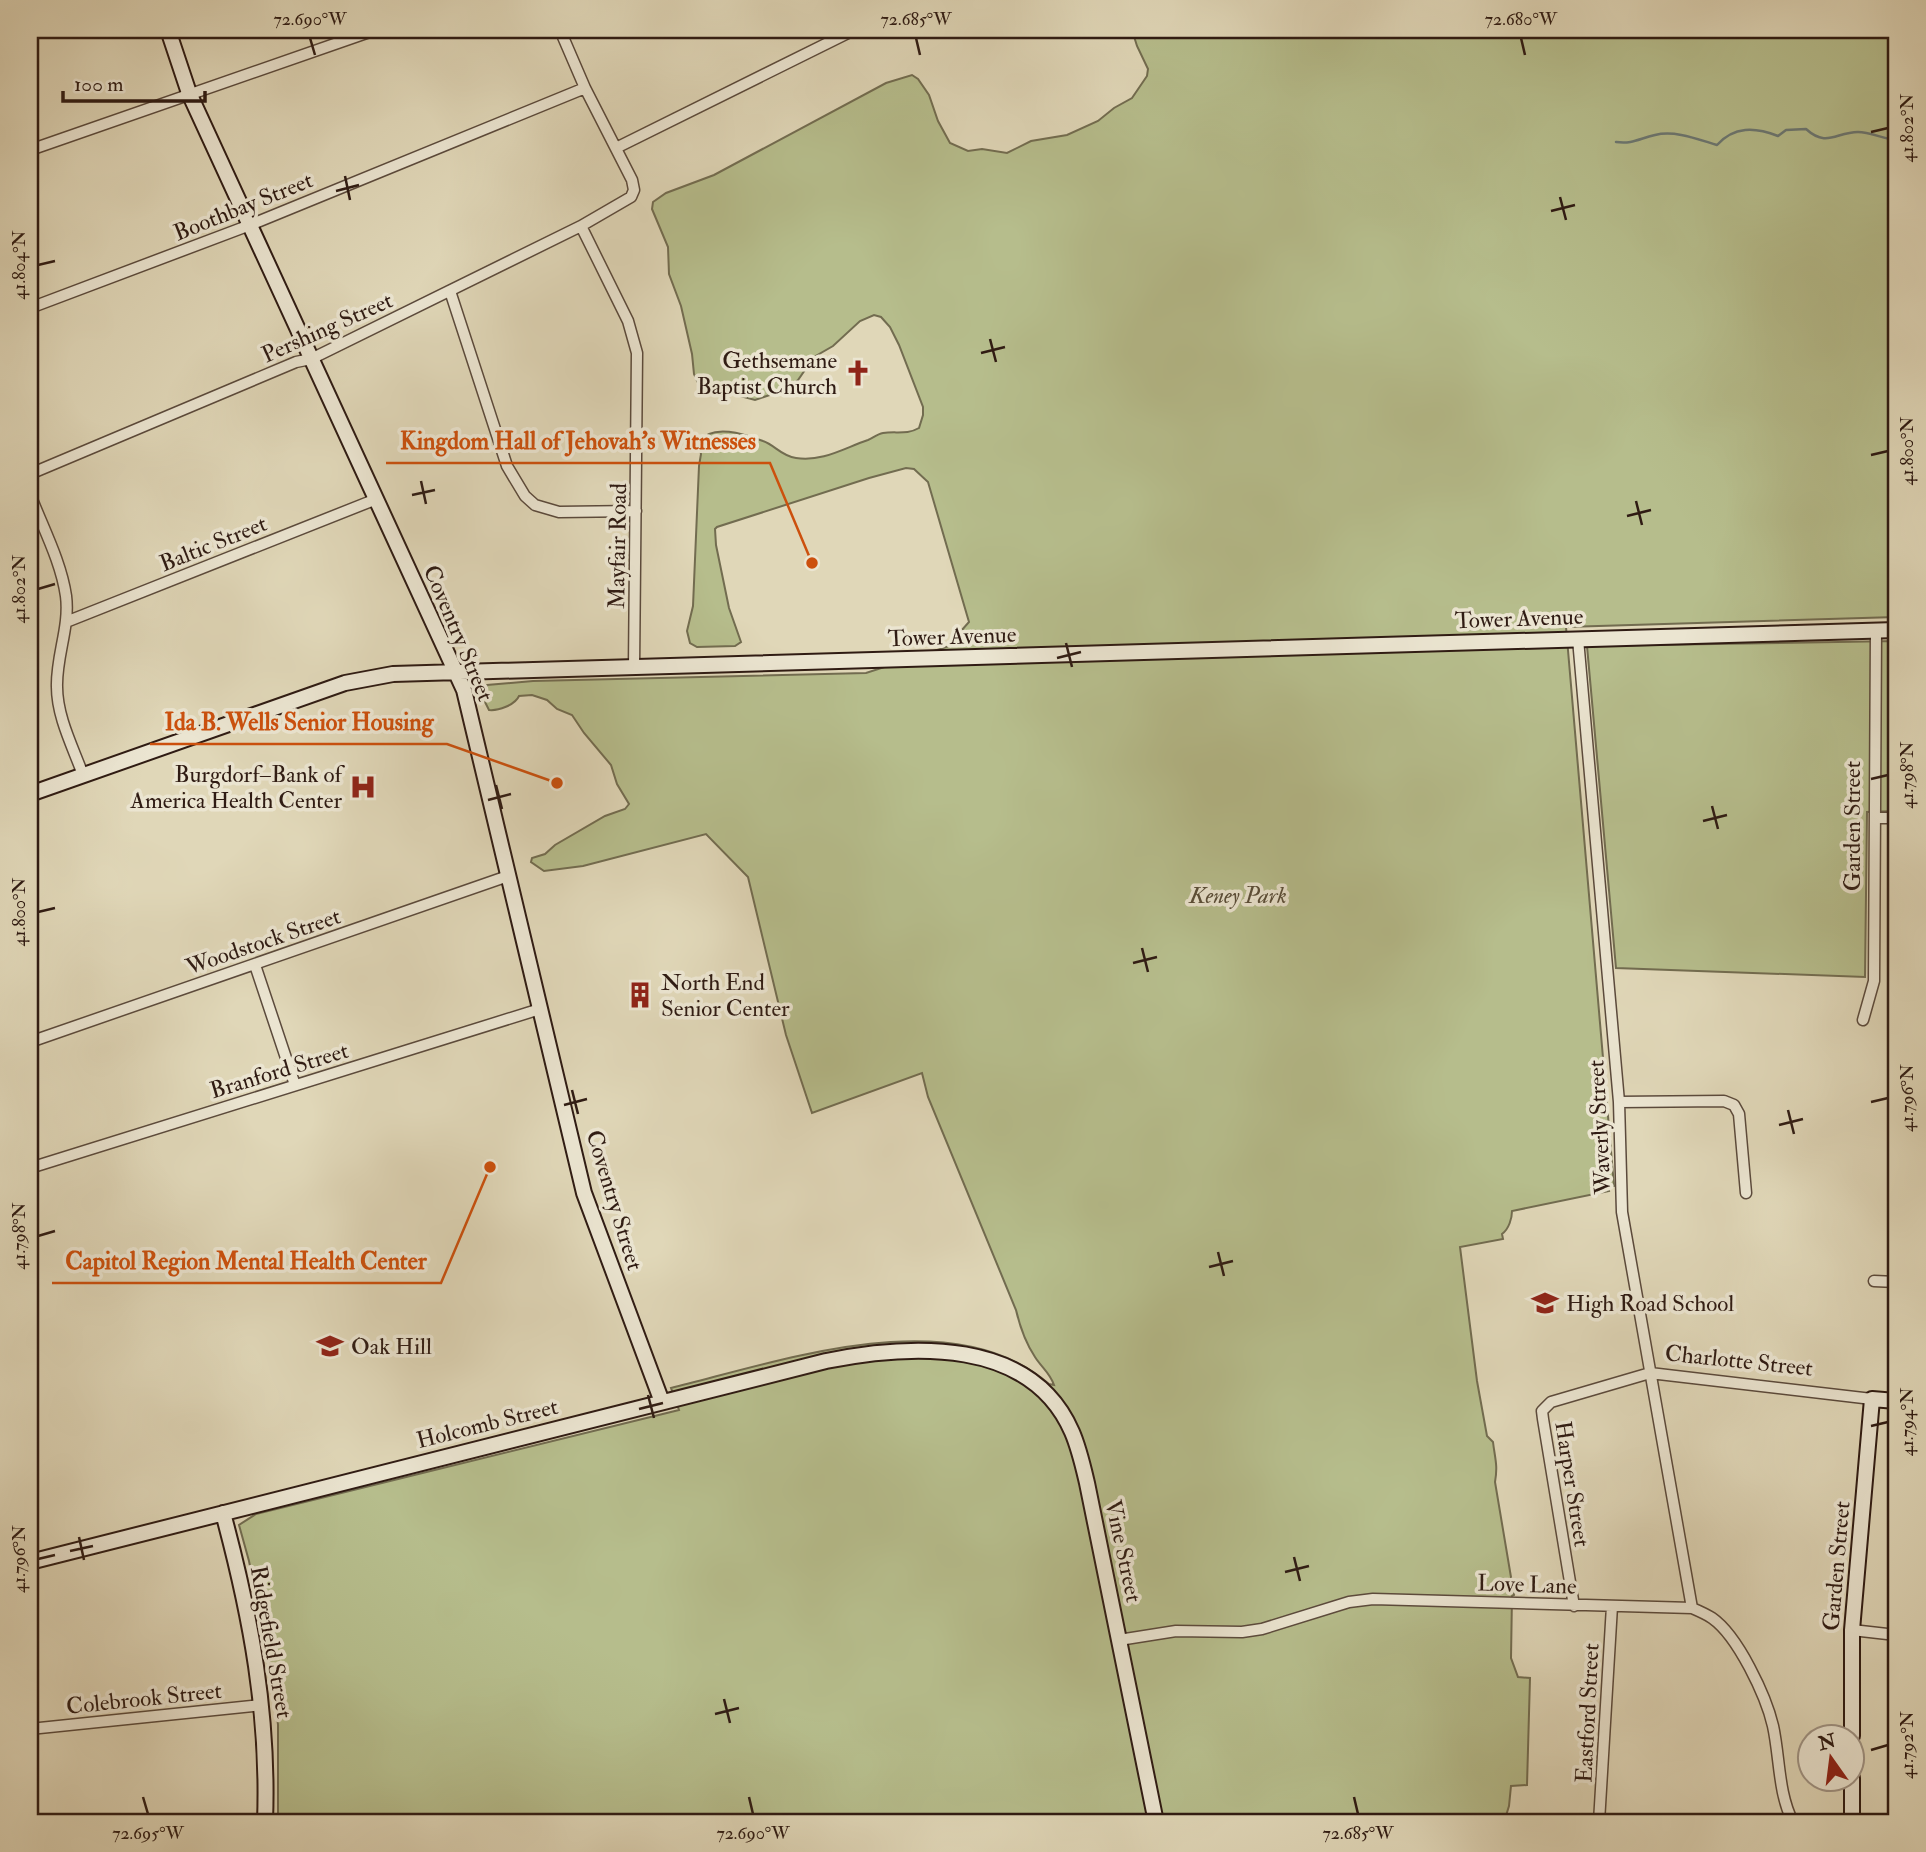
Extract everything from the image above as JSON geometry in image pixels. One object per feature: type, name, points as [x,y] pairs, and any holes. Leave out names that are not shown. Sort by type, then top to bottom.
[{"type":"street","name":"Coventry Street","points":[[168,30],[188,93],[467,701],[589,1209],[662,1402]]},
{"type":"street","points":[[30,150],[374,30]]},
{"type":"street","points":[[560,30],[585,88],[616,148],[854,30]]},
{"type":"street","name":"Boothbay Street","points":[[30,308],[250,225],[585,88]]},
{"type":"street","name":"Pershing Street","points":[[30,474],[296,362],[311,359],[581,226],[631,197],[634,190],[632,180],[616,148]]},
{"type":"street","name":"Mayfair Road","points":[[581,226],[635,338],[639,368],[634,668]]},
{"type":"street","points":[[450,291],[507,466],[525,496],[535,505],[559,512],[636,510]]},
{"type":"street","points":[[30,494],[66,597],[66,622],[57,676],[58,699],[83,775]]},
{"type":"street","name":"Baltic Street","points":[[66,622],[374,500]]},
{"type":"street","name":"Tower Avenue","points":[[30,794],[345,683],[394,674],[1896,629]]},
{"type":"street","name":"Garden Street","points":[[1863,1020],[1874,981],[1876,630]]},
{"type":"street","name":"Waverly Street","points":[[1578,639],[1619,1102],[1622,1212],[1692,1608]]},
{"type":"street","points":[[1875,818],[1896,818]]},
{"type":"street","name":"Woodstock Street","points":[[30,1042],[508,876]]},
{"type":"street","points":[[255,965],[295,1085]]},
{"type":"street","name":"Branford Street","points":[[30,1168],[540,1009]]},
{"type":"street","points":[[1619,1102],[1724,1101],[1734,1105],[1739,1114],[1746,1193]]},
{"type":"street","points":[[1874,1281],[1896,1282]]},
{"type":"street","name":"Holcomb Street","points":[[30,1562],[849,1356],[914,1351],[958,1353]]},
{"type":"street","name":"Vine Street","points":[[958,1353],[1000,1363],[1029,1379],[1058,1408],[1071,1430],[1084,1472],[1156,1822]]},
{"type":"street","name":"Charlotte Street","points":[[1542,1411],[1551,1402],[1650,1373],[1896,1401]]},
{"type":"street","name":"Garden Street","points":[[1852,1722],[1852,1630],[1872,1399]]},
{"type":"street","name":"Harper Street","points":[[1542,1411],[1574,1605]]},
{"type":"street","name":"Ridgefield Street","points":[[223,1513],[248,1611],[262,1705],[265,1822]]},
{"type":"street","name":"Love Lane","points":[[1119,1640],[1176,1631],[1262,1629],[1349,1602],[1373,1599],[1692,1608]]},
{"type":"street","name":"Eastford Street","points":[[1600,1822],[1612,1606]]},
{"type":"street","points":[[1692,1608],[1713,1618],[1727,1633],[1747,1662],[1764,1697],[1773,1725],[1786,1808],[1793,1822]]},
{"type":"street","points":[[1852,1630],[1896,1636]]},
{"type":"street","name":"Colebrook Street","points":[[30,1730],[262,1705]]},
{"type":"street","points":[[1852,1792],[1852,1822]]},
{"type":"green space","name":"Keney Park","points":[[1132,30],[1896,30],[1896,617],[1566,627],[1614,1186],[1608,1187],[1609,1191],[1512,1211],[1510,1223],[1502,1234],[1503,1239],[1460,1247],[1477,1381],[1487,1436],[1493,1442],[1495,1482],[1514,1595],[1511,1658],[1518,1677],[1530,1678],[1527,1785],[1511,1786],[1504,1822],[278,1822],[278,1725],[273,1680],[239,1525],[256,1514],[679,1410],[671,1388],[763,1364],[865,1344],[916,1341],[965,1345],[1010,1359],[1054,1385],[1026,1340],[928,1097],[922,1073],[812,1113],[786,1035],[748,877],[706,834],[583,866],[544,871],[531,862],[532,858],[545,854],[555,845],[605,816],[625,809],[629,804],[617,784],[611,765],[572,715],[557,709],[547,700],[532,695],[519,696],[506,707],[489,710],[482,696],[487,685],[533,681],[866,673],[965,641],[961,631],[969,622],[928,482],[914,469],[906,468],[717,527],[716,545],[729,608],[741,642],[735,646],[697,647],[690,643],[687,631],[693,606],[701,454],[698,442],[712,433],[729,432],[763,441],[791,457],[815,458],[888,432],[915,430],[919,428],[923,407],[890,327],[881,317],[874,315],[860,321],[833,346],[814,357],[798,380],[787,389],[755,400],[725,392],[711,392],[699,385],[694,374],[681,306],[669,274],[668,247],[652,209],[653,202],[666,193],[714,175],[886,83],[912,75],[929,95],[938,121],[950,143],[968,151],[982,149],[1007,153],[1031,141],[1067,135],[1098,121],[1132,98],[1147,76],[1148,69]]},
{"type":"green space","points":[[1896,641],[1896,811],[1867,812],[1865,977],[1616,968],[1587,646]]},
{"type":"waterway","points":[[1616,142],[1631,142],[1670,134],[1717,145],[1738,131],[1753,130],[1778,136],[1786,130],[1806,129],[1813,135],[1826,138],[1858,132],[1896,140]]},
{"type":"place","name":"Gethsemane Baptist Church","points":[[858,373]]},
{"type":"place","name":"Kingdom Hall of Jehovah's Witnesses","points":[[812,563]]},
{"type":"place","name":"Ida B. Wells Senior Housing","points":[[557,783]]},
{"type":"place","name":"Burgdorf–Bank of America Health Center","points":[[363,787]]},
{"type":"place","name":"North End Senior Center","points":[[640,995]]},
{"type":"place","name":"Capitol Region Mental Health Center","points":[[490,1167]]},
{"type":"place","name":"High Road School","points":[[1545,1303]]},
{"type":"place","name":"Oak Hill","points":[[330,1346]]}]
